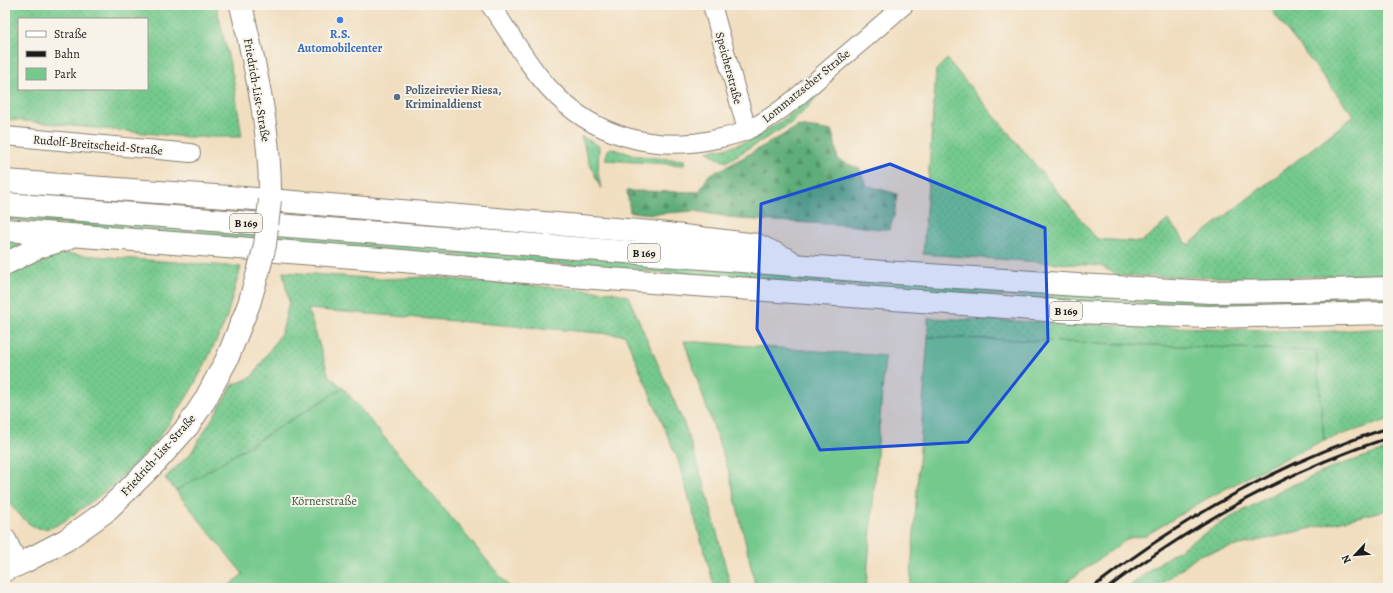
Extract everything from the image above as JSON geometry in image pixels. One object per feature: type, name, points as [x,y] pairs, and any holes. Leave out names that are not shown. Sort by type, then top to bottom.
[{"type":"main road","name":"Friedrich-List-Straße","points":[[11,567],[66,540],[105,512],[156,462],[188,426],[205,400],[227,359],[249,304],[259,269],[270,200],[269,158],[265,118],[256,69],[241,5]]},
{"type":"main road","points":[[5,180],[270,200],[650,232],[757,244],[801,266]]},
{"type":"main road","name":"B 169","points":[[5,204],[801,266],[1077,285],[1211,292],[1388,288]]},
{"type":"main road","name":"B 169","points":[[5,230],[380,259],[595,278],[1075,312],[1208,317],[1388,313]]},
{"type":"main road","points":[[5,264],[39,247],[79,236]]},
{"type":"main road","points":[[5,540],[11,567]]},
{"type":"street","name":"Lommatzscher Straße","points":[[490,5],[532,68],[550,90],[572,109],[607,130],[633,139],[656,144],[700,143],[733,136],[761,122],[802,92],[904,5]]},
{"type":"street","name":"Speicherstraße","points":[[712,5],[746,130]]},
{"type":"street","name":"Rudolf-Breitscheid-Straße","points":[[5,136],[191,153]]},
{"type":"highlighted area","points":[[890,164],[1045,228],[1048,341],[968,442],[820,450],[757,329],[761,204]]},
{"type":"green space","points":[[5,5],[216,5],[233,77],[242,137],[185,137],[5,119]]},
{"type":"green space","points":[[1280,5],[1388,5],[1388,274],[1262,278],[1120,276],[1100,266],[923,254],[936,70],[947,59],[1097,239],[1141,242],[1168,220],[1188,245],[1354,116],[1272,11]]},
{"type":"green space","points":[[833,78],[808,107],[791,123],[726,162],[707,151],[731,147],[753,139],[786,118]]},
{"type":"green space","points":[[799,126],[833,131],[838,160],[860,169],[866,185],[897,194],[894,217],[889,230],[845,225],[739,219],[695,211],[651,214],[630,212],[627,191],[699,192],[709,175]]},
{"type":"green space","points":[[581,136],[599,146],[598,172],[601,189],[588,159]]},
{"type":"green space","points":[[611,148],[633,155],[685,160],[684,165],[605,160],[608,150]]},
{"type":"green space","points":[[5,212],[1388,297],[1388,304],[1211,307],[1131,305],[655,272],[5,220]]},
{"type":"green space","points":[[5,238],[26,240],[25,244],[5,254]]},
{"type":"green space","points":[[48,253],[241,267],[225,322],[202,371],[189,394],[159,437],[123,476],[102,493],[61,523],[44,529],[33,526],[29,523],[5,498],[5,271]]},
{"type":"green space","points":[[283,272],[383,279],[426,277],[612,292],[628,296],[685,426],[706,490],[731,588],[715,588],[678,460],[625,335],[308,309],[329,376],[343,388],[176,491],[165,478],[191,453],[233,385],[252,377],[282,332],[289,302]]},
{"type":"green space","points":[[928,318],[1316,332],[1388,328],[1388,420],[1324,440],[1316,351],[928,337]]},
{"type":"green space","points":[[928,337],[1316,351],[1324,440],[1269,466],[1206,499],[1145,536],[1129,538],[1058,588],[910,588]]},
{"type":"green space","points":[[684,341],[885,356],[866,588],[756,588],[729,472]]},
{"type":"green space","name":"Körnerstraße","points":[[343,388],[510,588],[226,588],[243,574],[176,491]]},
{"type":"green space","points":[[1388,449],[1388,510],[1198,555],[1157,588],[1127,588],[1162,561],[1219,524],[1279,491],[1334,467]]},
{"type":"railway","points":[[1092,588],[1160,539],[1233,495],[1309,457],[1388,428]]},
{"type":"railway","points":[[1108,588],[1136,567],[1191,531],[1245,500],[1273,485],[1330,459],[1388,438]]},
{"type":"place","name":"R.S. Automobilcenter","points":[[340,20]]},
{"type":"place","name":"Polizeirevier Riesa, Kriminaldienst","points":[[397,97]]}]
